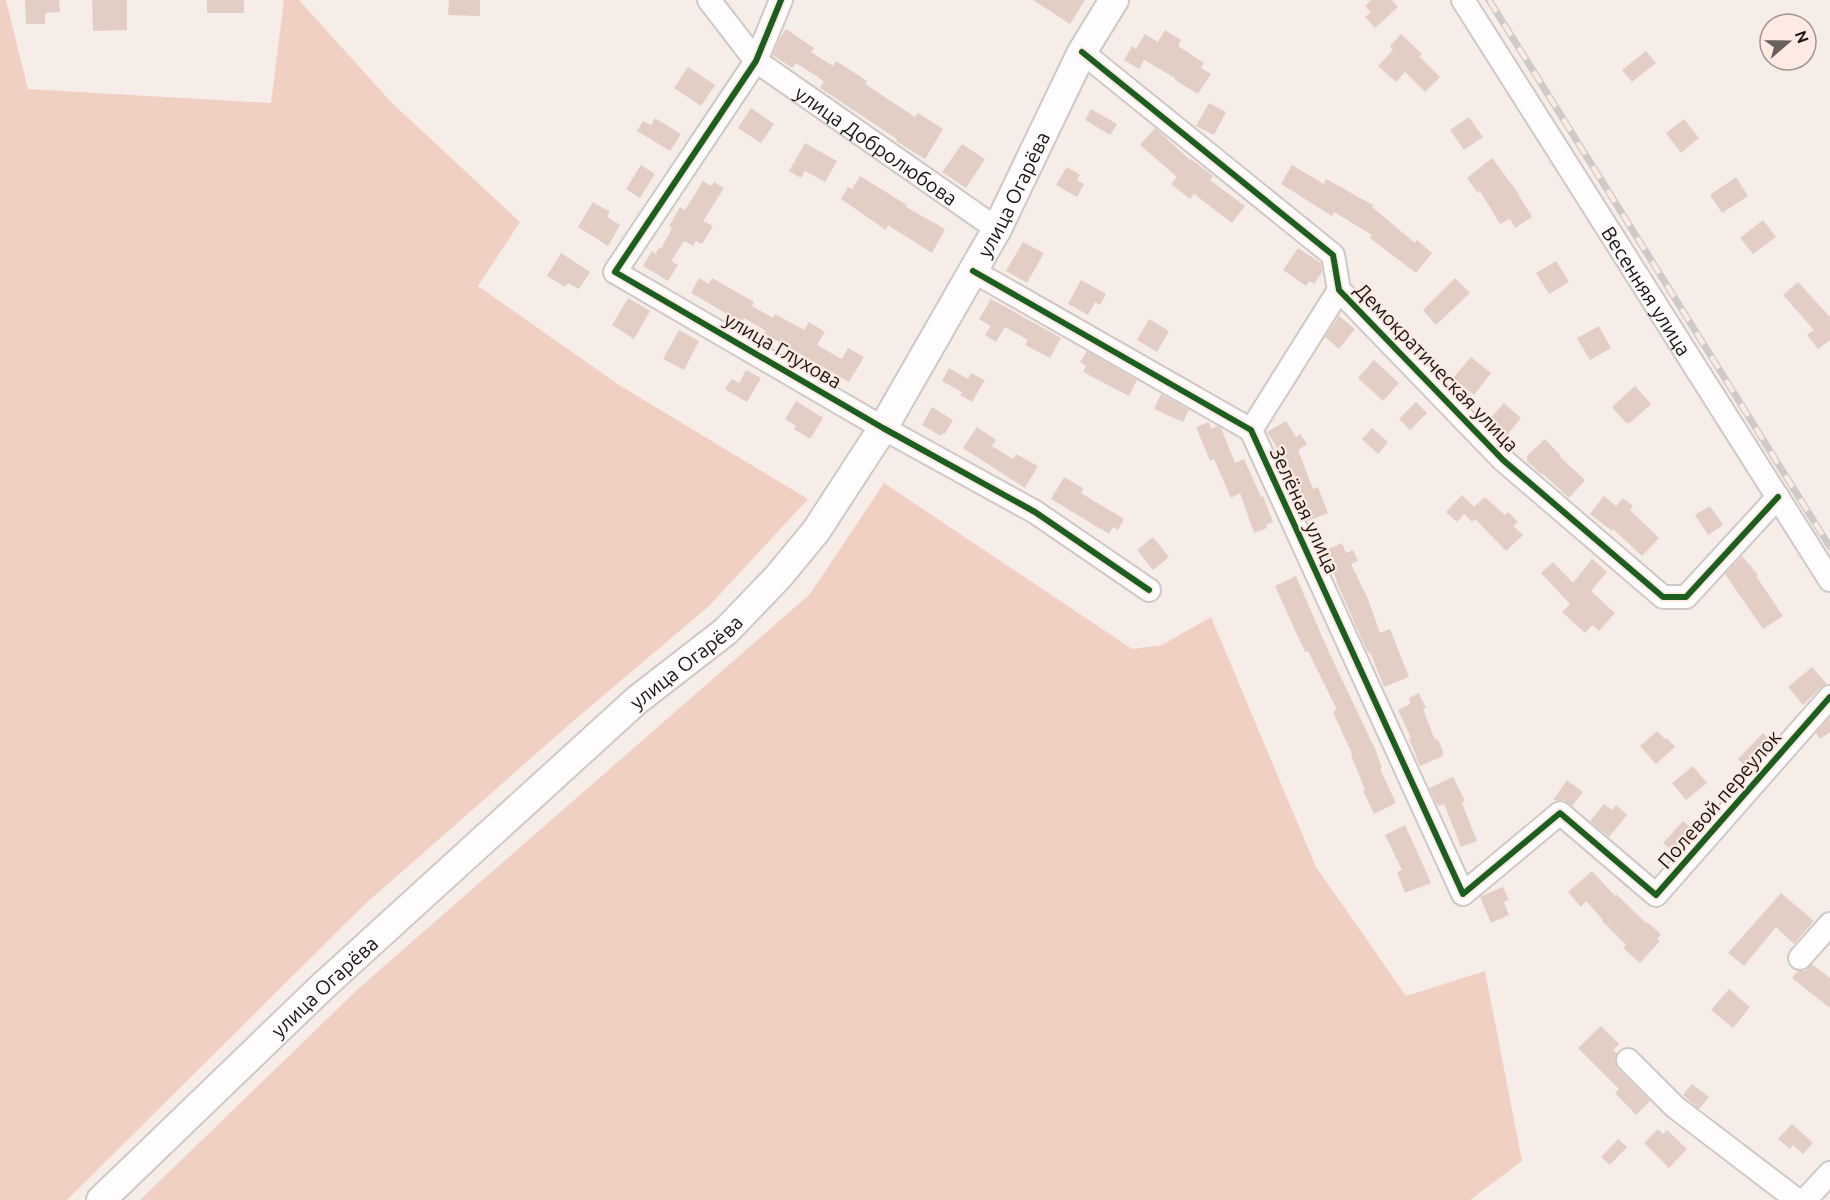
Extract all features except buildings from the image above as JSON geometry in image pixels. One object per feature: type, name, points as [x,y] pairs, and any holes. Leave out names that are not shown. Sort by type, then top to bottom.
[{"type":"main road","name":"улица Огарёва","points":[[101,1200],[322,987],[636,700],[726,631],[778,577],[816,531],[884,428],[997,229],[1082,52],[1114,0]]},
{"type":"street","name":"улица Добролюбова","points":[[709,0],[756,61],[997,229]]},
{"type":"street","points":[[756,61],[781,0]]},
{"type":"street","name":"Весенняя улица","points":[[1463,0],[1830,580]]},
{"type":"street","name":"Демократическая улица","points":[[1082,52],[1333,255],[1339,290],[1503,460],[1663,597],[1686,597],[1778,497]]},
{"type":"street","name":"улица Глухова","points":[[756,61],[615,272],[884,428],[1035,512],[1149,590]]},
{"type":"street","name":"Зелёная улица","points":[[974,271],[1251,430],[1463,894]]},
{"type":"street","points":[[1251,430],[1339,290]]},
{"type":"street","name":"Полевой переулок","points":[[1463,894],[1560,813],[1656,895],[1830,697]]},
{"type":"street","points":[[1800,958],[1830,924]]},
{"type":"street","points":[[1628,1060],[1675,1107],[1797,1200]]},
{"type":"street","points":[[1804,1200],[1830,1173]]},
{"type":"shaded area","points":[[0,0],[6,0],[28,89],[271,103],[284,0],[299,0],[391,102],[520,222],[478,286],[619,385],[808,499],[709,606],[571,723],[364,905],[67,1200],[0,1200]]},
{"type":"shaded area","points":[[884,483],[1132,649],[1162,645],[1211,617],[1316,867],[1406,996],[1485,971],[1522,1161],[1470,1200],[140,1200],[359,988],[810,594]]},
{"type":"railway","points":[[1489,0],[1830,547]]},
{"type":"cycle path","points":[[781,0],[756,61],[615,272],[883,428],[1035,512],[1149,590]]},
{"type":"cycle path","points":[[1082,52],[1333,255],[1339,290],[1503,460],[1663,597],[1686,597],[1778,497]]},
{"type":"cycle path","points":[[973,271],[1251,430],[1463,894],[1560,813],[1656,895],[1830,697]]}]
